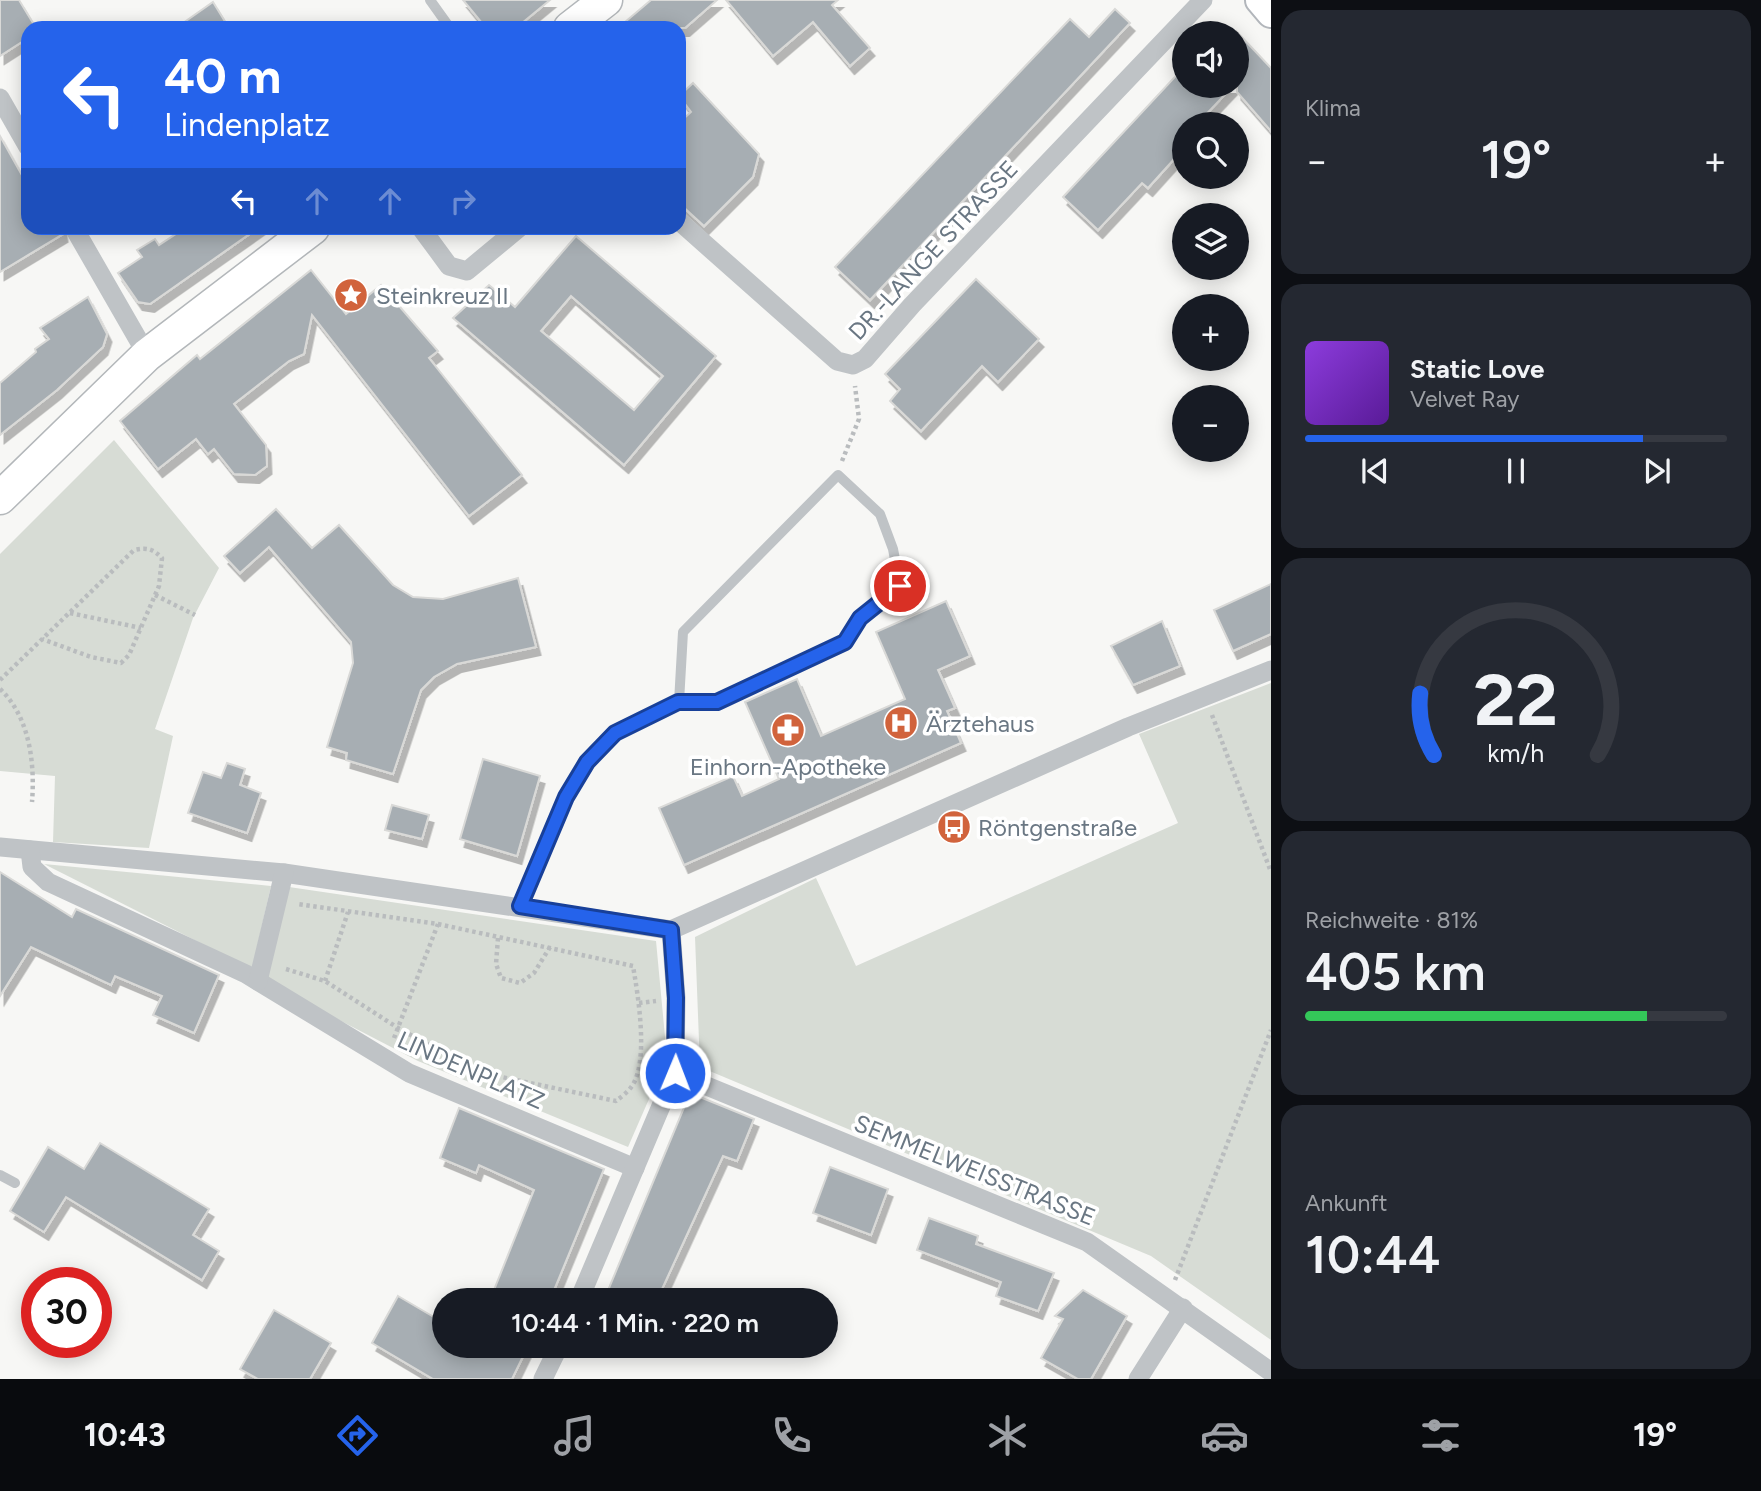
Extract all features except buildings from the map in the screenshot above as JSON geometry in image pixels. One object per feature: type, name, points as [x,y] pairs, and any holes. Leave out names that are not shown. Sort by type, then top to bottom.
[{"type":"main road","points":[[579,21],[606,0]]},
{"type":"main road","points":[[0,498],[147,355],[304,235]]},
{"type":"street","name":"DR.-LANGE STRASSE","points":[[686,227],[836,361],[846,365],[865,359],[912,305],[1202,0]]},
{"type":"street","points":[[1260,0],[1271,13]]},
{"type":"street","points":[[0,98],[21,135]]},
{"type":"street","points":[[78,235],[147,355]]},
{"type":"street","points":[[426,235],[449,266],[467,271],[511,235]]},
{"type":"street","points":[[0,847],[282,882],[520,906],[671,930],[1104,737],[1271,670]]},
{"type":"street","name":"LINDENPLATZ","points":[[30,850],[32,867],[47,882],[259,976],[409,1073],[635,1168]]},
{"type":"street","points":[[259,976],[282,882]]},
{"type":"street","points":[[584,1288],[675,1073],[676,998],[671,930]]},
{"type":"street","name":"SEMMELWEISSTRASSE","points":[[675,1073],[1087,1242],[1271,1372]]},
{"type":"street","points":[[1138,1379],[1175,1302]]},
{"type":"street","points":[[543,1379],[553,1358]]},
{"type":"lane","points":[[430,0],[445,21]]},
{"type":"lane","points":[[520,906],[566,797],[587,762],[615,733],[678,702],[717,702],[845,642],[860,618],[900,586],[892,549],[880,514],[838,475],[682,632],[678,702]]},
{"type":"lane","points":[[0,1175],[15,1183]]},
{"type":"path","points":[[838,475],[859,419],[857,390],[846,365]]},
{"type":"path","points":[[0,680],[69,612],[134,550],[144,548],[155,551],[162,558],[163,572],[155,595],[129,655],[121,663],[91,657],[42,639]]},
{"type":"path","points":[[155,595],[195,615]]},
{"type":"path","points":[[69,612],[141,628]]},
{"type":"path","points":[[0,689],[26,731],[33,757],[32,802]]},
{"type":"path","points":[[1204,697],[1271,872]]},
{"type":"path","points":[[259,976],[282,968],[325,981],[398,1028],[478,1072],[616,1101],[633,1085],[640,1058],[639,1003],[634,966],[438,924],[297,904],[282,882]]},
{"type":"path","points":[[325,981],[348,912]]},
{"type":"path","points":[[398,1028],[438,924]]},
{"type":"path","points":[[498,937],[496,964],[501,978],[520,983],[534,973],[550,947]]},
{"type":"path","points":[[1175,1302],[1271,1030]]},
{"type":"shaded area","points":[[114,440],[219,568],[193,618],[155,729],[173,736],[149,848],[53,842],[55,776],[0,771],[0,554]]},
{"type":"shaded area","points":[[1271,683],[1271,1340],[1151,1256],[700,1067],[695,937],[816,878],[856,966],[1178,823],[1139,734]]},
{"type":"shaded area","points":[[44,864],[271,886],[252,969]]},
{"type":"shaded area","points":[[289,887],[656,941],[667,1058],[628,1147],[418,1061],[266,982]]},
{"type":"place","name":"Steinkreuz II","points":[[351,295]]},
{"type":"place","name":"Ärztehaus","points":[[901,723]]},
{"type":"place","name":"Einhorn-Apotheke","points":[[788,730]]},
{"type":"place","name":"Röntgenstraße","points":[[954,827]]},
{"type":"route","points":[[675,1073],[676,998],[671,930],[520,906],[566,797],[587,762],[615,733],[678,702],[717,702],[845,642],[860,618],[900,586]]}]
